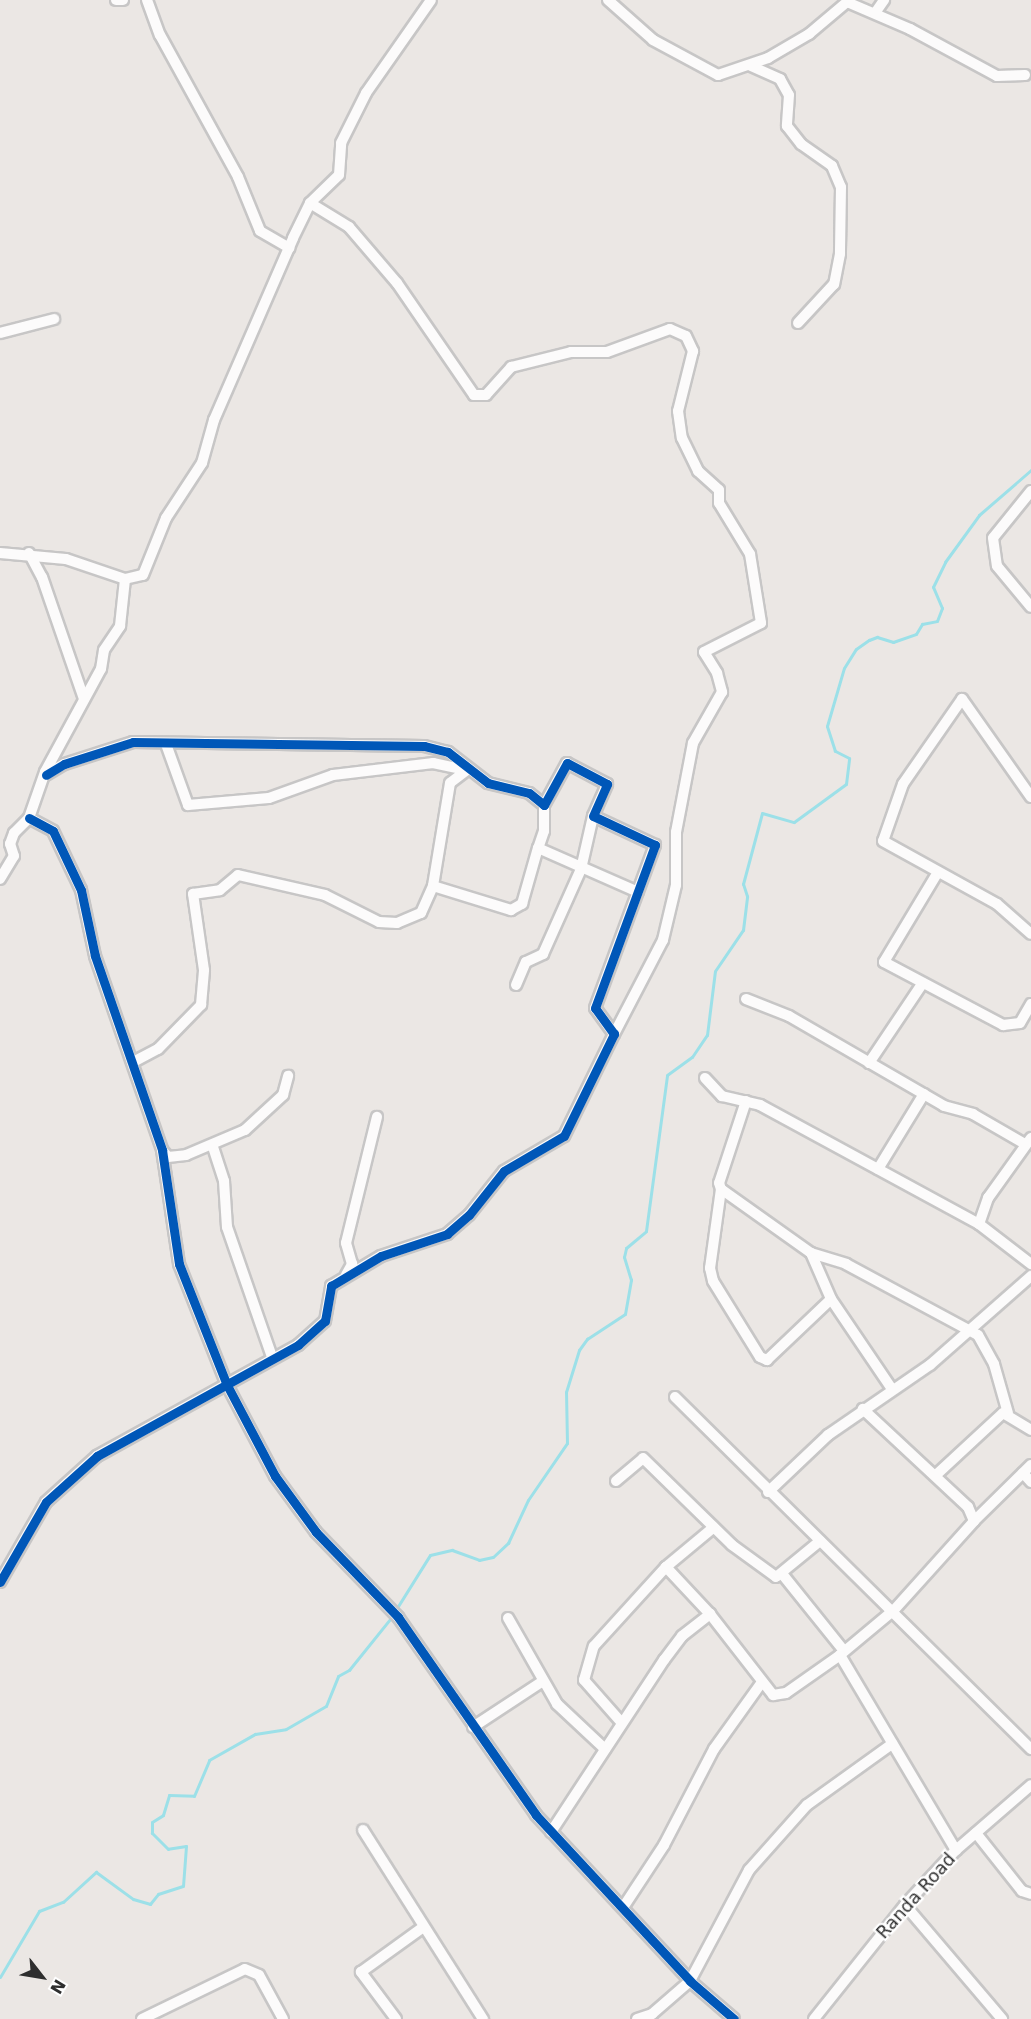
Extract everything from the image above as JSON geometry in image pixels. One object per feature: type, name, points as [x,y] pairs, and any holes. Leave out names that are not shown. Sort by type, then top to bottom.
[{"type":"street","points":[[116,0],[123,0]]},
{"type":"street","points":[[147,0],[160,35],[238,177],[260,231],[290,248]]},
{"type":"street","points":[[608,0],[653,40],[709,73],[751,66],[809,34],[847,2],[875,13],[997,76],[1025,75]]},
{"type":"street","points":[[875,13],[885,0]]},
{"type":"street","points":[[0,554],[29,553],[66,559],[125,579],[142,575],[166,518],[202,463],[214,420],[310,203],[339,175],[341,143],[363,99],[428,2]]},
{"type":"street","points":[[751,66],[780,79],[789,95],[787,126],[801,144],[832,166],[841,187],[840,254],[834,284],[798,323]]},
{"type":"street","points":[[0,1582],[46,1502],[97,1456],[227,1385],[321,1328],[331,1286],[381,1256],[447,1234],[470,1215],[504,1171],[557,1143],[591,1086],[614,1034],[663,940],[676,885],[676,832],[693,743],[722,692],[717,673],[704,652],[761,623],[750,554],[719,503],[718,490],[698,471],[682,438],[678,411],[693,351],[686,336],[670,329],[607,352],[571,352],[511,367],[486,395],[474,395],[397,283],[349,227],[310,203]]},
{"type":"street","points":[[0,333],[54,319]]},
{"type":"street","points":[[1031,491],[993,538],[997,566],[1031,608]]},
{"type":"street","points":[[29,553],[42,577],[84,699]]},
{"type":"street","points":[[0,879],[14,856],[10,844],[14,833],[29,818],[46,775],[101,669],[104,650],[120,626],[125,579]]},
{"type":"street","points":[[1031,797],[963,699],[903,784],[883,841],[997,904],[1031,934]]},
{"type":"street","points":[[46,775],[115,745],[166,744],[424,746],[448,752],[467,770]]},
{"type":"street","points":[[166,744],[188,805],[268,798],[333,775],[434,763],[467,770],[500,787],[530,793],[544,805]]},
{"type":"street","points":[[433,886],[511,910],[522,904],[544,831],[544,805],[567,763],[607,784],[593,816],[581,869],[543,954],[526,962],[516,985]]},
{"type":"street","points":[[135,1061],[158,1049],[201,1005],[204,970],[193,894],[220,890],[238,875],[315,892],[379,922],[397,923],[421,913],[433,886],[450,783],[467,770]]},
{"type":"street","points":[[593,816],[655,845],[594,1008],[614,1034]]},
{"type":"street","points":[[29,818],[53,831],[81,890],[95,956],[135,1061],[162,1150],[179,1264],[227,1385],[283,1489],[316,1532],[398,1617],[472,1728],[551,1832],[624,1906],[690,1981],[734,2019]]},
{"type":"street","points":[[538,848],[581,869],[638,892]]},
{"type":"street","points":[[938,872],[884,962],[922,984],[1010,1026],[1020,1023],[1031,1005]]},
{"type":"street","points":[[869,1063],[922,984]]},
{"type":"street","points":[[746,999],[789,1016],[924,1094],[973,1114],[1028,1141],[988,1198],[979,1224]]},
{"type":"street","points":[[162,1150],[168,1157],[213,1148],[260,1117],[283,1095],[288,1076]]},
{"type":"street","points":[[705,1077],[722,1096],[746,1101],[979,1224],[1031,1264]]},
{"type":"street","points":[[878,1169],[924,1094]]},
{"type":"street","points":[[746,1101],[719,1183],[721,1189],[710,1268],[713,1281],[760,1357],[767,1360],[831,1299]]},
{"type":"street","points":[[341,1281],[352,1264],[346,1243],[377,1117]]},
{"type":"street","points":[[213,1148],[224,1181],[227,1227],[272,1357]]},
{"type":"street","points":[[721,1189],[811,1253],[846,1264],[973,1331],[994,1364],[1008,1413],[1031,1430]]},
{"type":"street","points":[[811,1253],[831,1299],[892,1389]]},
{"type":"street","points":[[768,1492],[790,1466],[863,1409],[973,1331],[1031,1276]]},
{"type":"street","points":[[675,1397],[768,1492],[894,1610],[1031,1749]]},
{"type":"street","points":[[863,1409],[968,1506],[974,1521]]},
{"type":"street","points":[[936,1475],[999,1416],[1008,1413]]},
{"type":"street","points":[[616,1481],[644,1458],[714,1527],[769,1574],[783,1575],[820,1541]]},
{"type":"street","points":[[666,1567],[710,1614],[773,1695],[781,1696],[842,1653],[894,1610],[974,1521],[1031,1465]]},
{"type":"street","points":[[1023,1473],[1031,1482]]},
{"type":"street","points":[[621,1722],[589,1690],[584,1668],[601,1634],[666,1567],[714,1527]]},
{"type":"street","points":[[783,1575],[842,1653],[892,1744],[956,1850]]},
{"type":"street","points":[[551,1832],[621,1722],[682,1636],[710,1614]]},
{"type":"street","points":[[508,1618],[562,1710],[605,1749]]},
{"type":"street","points":[[472,1728],[543,1681]]},
{"type":"street","points":[[624,1906],[664,1845],[714,1749],[762,1682]]},
{"type":"street","points":[[637,2019],[652,2014],[690,1981],[753,1865],[807,1805],[892,1744]]},
{"type":"street","name":"Randa Road","points":[[814,2019],[905,1905],[956,1850],[1031,1785]]},
{"type":"street","points":[[363,1830],[422,1928],[483,2019]]},
{"type":"street","points":[[976,1833],[1030,1897]]},
{"type":"street","points":[[905,1905],[1002,2019]]},
{"type":"street","points":[[396,2019],[361,1972],[422,1928]]},
{"type":"street","points":[[142,2019],[245,1969],[259,1975],[284,2019]]},
{"type":"waterway","points":[[0,1977],[39,1911],[63,1902],[96,1872],[133,1899],[150,1904],[158,1894],[183,1886],[186,1846],[168,1849],[152,1833],[152,1822],[163,1815],[169,1795],[194,1796],[209,1760],[255,1734],[286,1729],[326,1706],[338,1676],[349,1670],[390,1619],[430,1555],[452,1550],[479,1560],[493,1557],[508,1543],[528,1500],[567,1443],[566,1392],[579,1350],[587,1339],[625,1314],[631,1280],[624,1257],[626,1248],[646,1231],[667,1075],[692,1057],[707,1035],[715,971],[743,930],[747,896],[743,884],[762,813],[794,822],[846,784],[849,758],[835,751],[827,726],[844,668],[856,649],[869,640],[877,637],[893,642],[916,634],[922,624],[937,621],[942,608],[933,587],[945,562],[979,515],[1031,470]]},
{"type":"cycle path","points":[[0,1582],[46,1502],[97,1456],[298,1345],[325,1321],[331,1286],[381,1256],[447,1234],[469,1215],[504,1171],[564,1136],[614,1034],[595,1008],[655,845],[593,816],[607,784],[567,763],[544,805],[529,793],[488,783],[448,752],[424,746],[133,742],[64,764],[46,775]]},
{"type":"cycle path","points":[[29,818],[53,831],[81,890],[95,956],[162,1150],[179,1264],[227,1385],[275,1476],[316,1532],[398,1617],[536,1815],[690,1981],[734,2019]]}]
